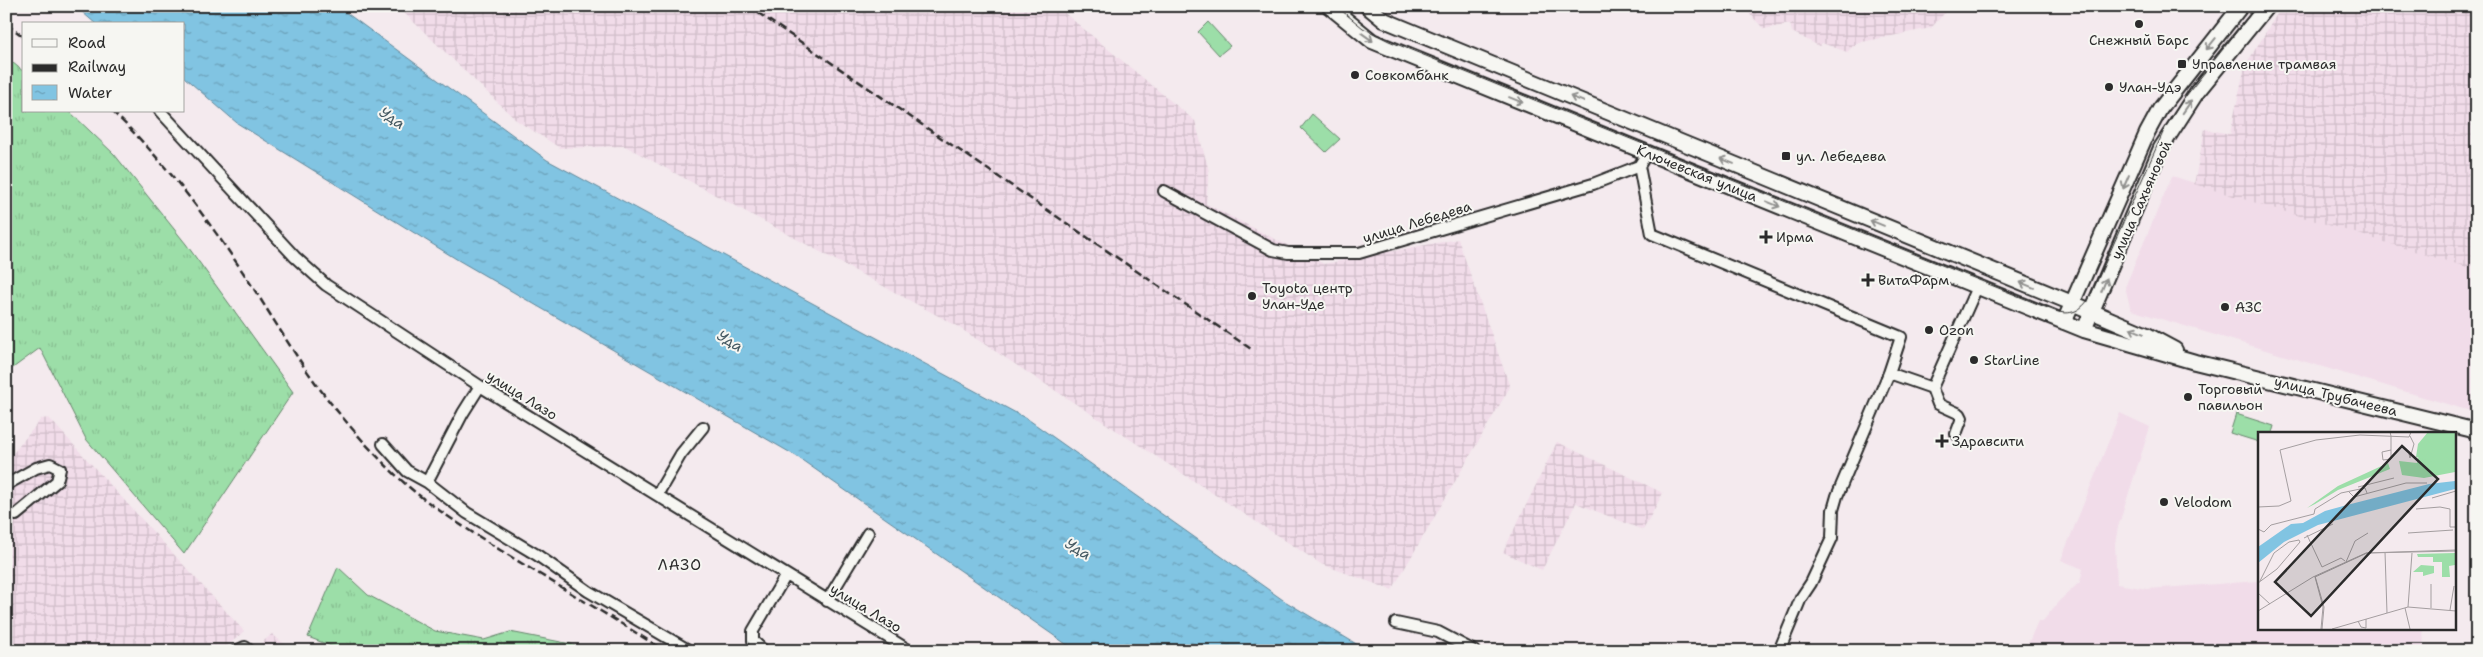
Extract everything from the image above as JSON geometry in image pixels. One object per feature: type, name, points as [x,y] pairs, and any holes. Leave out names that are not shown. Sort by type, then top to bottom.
[{"type":"main road","name":"Ключевская улица","points":[[1329,6],[1372,41],[2074,326]]},
{"type":"main road","name":"Ключевская улица","points":[[1367,6],[1384,20],[2072,303]]},
{"type":"main road","name":"улица Сахьяновой","points":[[2074,326],[2072,303],[2153,121],[2181,81],[2241,6]]},
{"type":"main road","name":"улица Сахьяновой","points":[[2074,326],[2093,312],[2161,148],[2197,92],[2267,6]]},
{"type":"main road","points":[[2153,121],[2171,132]]},
{"type":"main road","name":"улица Трубачеева","points":[[2072,303],[2147,335],[2195,362]]},
{"type":"main road","name":"улица Трубачеева","points":[[2074,326],[2195,362],[2477,431]]},
{"type":"street","name":"улица Лазо","points":[[161,112],[289,250],[326,285],[480,386],[910,651]]},
{"type":"street","points":[[1647,152],[1639,166],[1652,234],[1901,337],[1889,373],[1837,496],[1833,510],[1832,538],[1811,583],[1801,598],[1779,651]]},
{"type":"street","name":"улица Лебедева","points":[[1164,191],[1273,250],[1288,253],[1359,253],[1593,184],[1639,166]]},
{"type":"street","points":[[1956,434],[1962,418],[1960,414],[1938,404],[1932,388],[1977,287]]},
{"type":"street","points":[[1889,373],[1932,388]]},
{"type":"street","points":[[427,482],[463,413],[480,386]]},
{"type":"street","points":[[657,495],[681,454],[703,428]]},
{"type":"street","points":[[383,444],[407,471],[427,482],[467,513],[537,555],[588,591],[690,651]]},
{"type":"street","points":[[6,485],[36,468],[50,464],[60,469],[56,481],[16,515]]},
{"type":"street","points":[[827,601],[868,533]]},
{"type":"street","points":[[764,651],[753,641],[753,631],[786,575]]},
{"type":"street","points":[[1396,623],[1438,632],[1474,651]]},
{"type":"shaded area","points":[[397,6],[1056,6],[1195,121],[1209,171],[1206,204],[1324,264],[1458,239],[1510,387],[1392,590],[1321,564],[955,325],[625,146],[560,148],[516,120]]},
{"type":"shaded area","points":[[1742,6],[1951,6],[1931,28],[1857,43],[1847,52],[1822,43],[1819,46],[1792,32],[1790,24],[1764,29]]},
{"type":"shaded area","points":[[2282,6],[2477,6],[2477,251],[2473,269],[2194,184],[2205,129],[2230,134],[2245,66]]},
{"type":"shaded area","points":[[2172,176],[2472,268],[2477,251],[2477,413],[2131,310],[2125,287]]},
{"type":"shaded area","points":[[2120,413],[2150,427],[2118,527],[2115,544],[2117,584],[2147,589],[2258,581],[2258,630],[2423,630],[2424,651],[2025,651],[2038,621],[2043,621],[2059,601],[2080,582],[2083,569],[2061,560]]},
{"type":"shaded area","points":[[49,418],[244,631],[222,651],[6,651],[6,462],[41,419]]},
{"type":"shaded area","points":[[1557,442],[1663,493],[1643,530],[1576,503],[1542,570],[1503,552]]},
{"type":"shaded area","points":[[272,634],[293,651],[252,651]]},
{"type":"green space","points":[[1208,22],[1230,46],[1219,55],[1198,32]]},
{"type":"green space","points":[[6,57],[22,70],[22,112],[70,112],[114,154],[186,244],[293,392],[184,554],[86,439],[40,348],[6,373]]},
{"type":"green space","points":[[1312,114],[1340,139],[1326,152],[1301,128]]},
{"type":"green space","points":[[2236,414],[2274,426],[2272,432],[2258,432],[2258,442],[2230,433]]},
{"type":"green space","points":[[338,567],[368,595],[435,631],[484,640],[510,632],[571,644],[585,651],[344,651],[308,637]]},
{"type":"water","name":"Уда","points":[[75,6],[337,6],[547,160],[1029,420],[1283,600],[1368,651],[1076,651],[796,456],[458,260],[237,123],[185,78],[185,22],[94,22]]},
{"type":"tram line","points":[[1336,6],[1363,28],[1389,41],[2055,311],[2066,313],[2079,309],[2090,297],[2165,128],[2182,101],[2257,6]]},
{"type":"railway","points":[[748,6],[1251,349]]},
{"type":"railway","points":[[6,24],[22,36]]},
{"type":"railway","points":[[113,112],[152,152],[206,219],[319,388],[359,437],[392,471],[420,496],[453,520],[665,651]]},
{"type":"place","name":"Снежный Барс","points":[[2139,24]]},
{"type":"place","name":"Управление трамвая","points":[[2182,64]]},
{"type":"place","name":"Совкомбанк","points":[[1355,75]]},
{"type":"place","name":"Улан-Удэ","points":[[2109,87]]},
{"type":"place","name":"ул. Лебедева","points":[[1786,156]]},
{"type":"place","name":"Ирма","points":[[1766,237]]},
{"type":"place","name":"ВитаФарм","points":[[1868,280]]},
{"type":"place","name":"Toyota центр Улан-Уде","points":[[1252,296]]},
{"type":"place","name":"АЗС","points":[[2225,307]]},
{"type":"place","name":"Ozon","points":[[1929,330]]},
{"type":"place","name":"StarLine","points":[[1974,360]]},
{"type":"place","name":"Торговый павильон","points":[[2188,397]]},
{"type":"place","name":"Здравсити","points":[[1942,441]]},
{"type":"place","name":"Velodom","points":[[2164,502]]},
{"type":"district","name":"ЛАЗО","points":[[680,565]]}]
